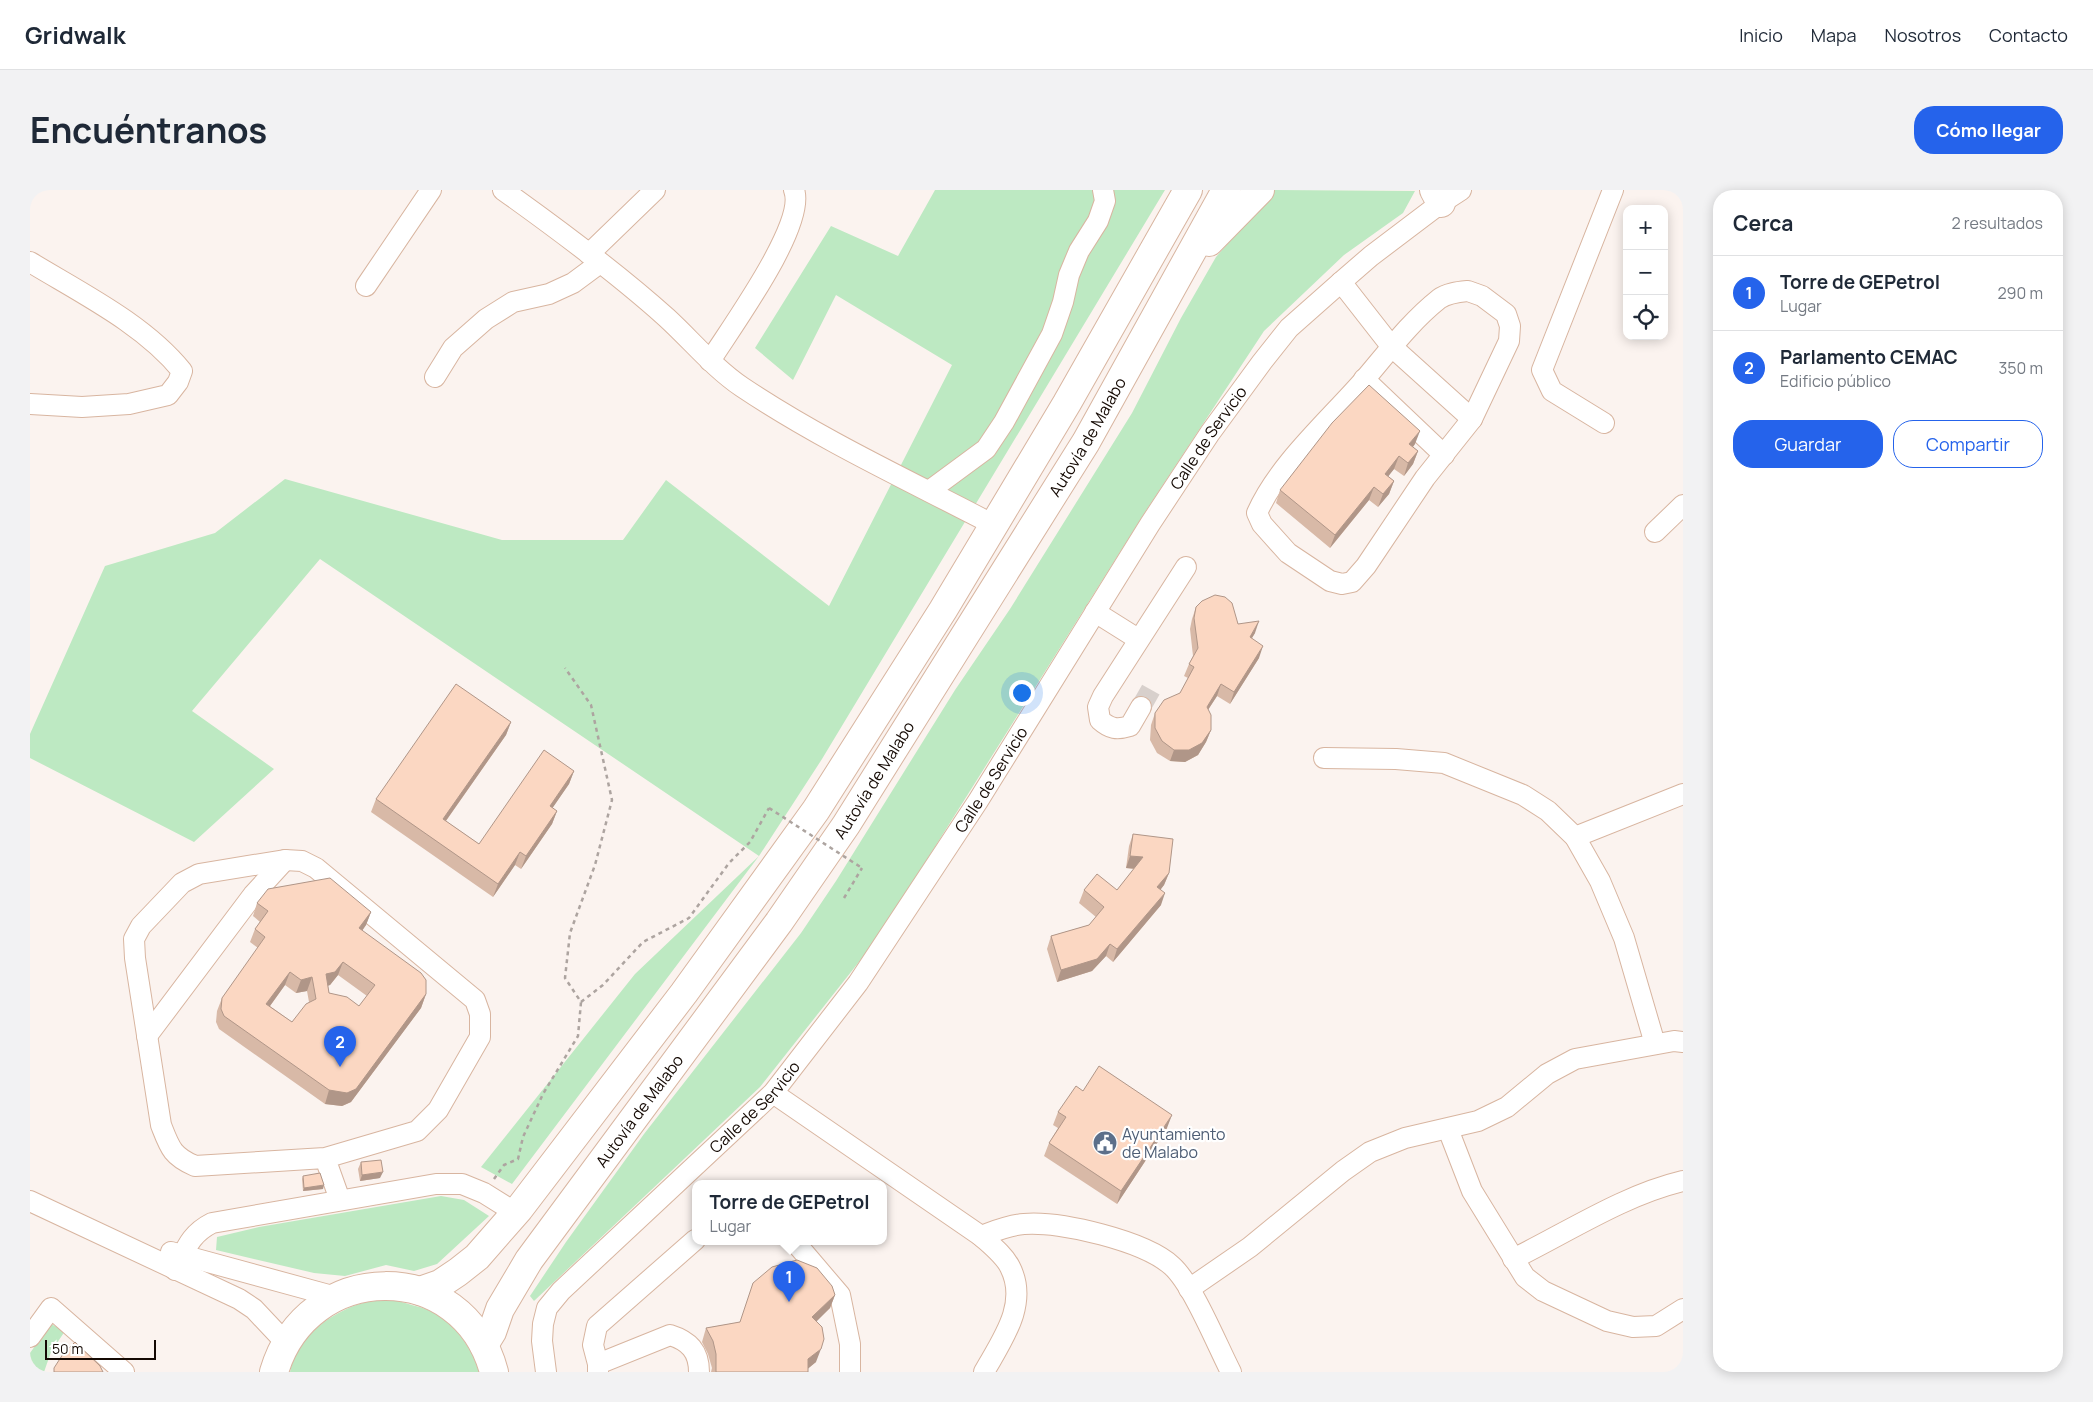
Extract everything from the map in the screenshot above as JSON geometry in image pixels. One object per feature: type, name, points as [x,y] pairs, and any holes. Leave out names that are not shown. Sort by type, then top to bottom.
[{"type":"highway","name":"Autovía de Malabo","points":[[420,1291],[440,1284],[477,1257],[516,1213],[684,994],[816,810],[943,610],[1067,404],[1188,190]]},
{"type":"highway","name":"Autovía de Malabo","points":[[484,1345],[492,1332],[500,1309],[529,1260],[779,922],[846,825],[1086,442],[1226,190]]},
{"type":"highway","points":[[1180,275],[1224,224],[1260,190]]},
{"type":"highway","points":[[274,1372],[286,1343],[307,1316],[336,1296],[369,1287],[386,1286],[420,1291],[450,1307],[475,1331],[484,1345],[494,1372]]},
{"type":"street","points":[[366,286],[431,190]]},
{"type":"street","points":[[503,190],[594,258],[667,318],[710,361],[742,387],[786,414],[994,525]]},
{"type":"street","points":[[435,377],[453,348],[486,320],[512,302],[548,294],[573,283],[655,190]]},
{"type":"street","points":[[710,361],[766,275],[787,232],[795,206],[794,190]]},
{"type":"street","points":[[929,491],[986,449],[1004,422],[1052,334],[1079,251],[1098,221],[1105,201],[1103,190]]},
{"type":"street","points":[[1604,423],[1552,391],[1542,370],[1612,190]]},
{"type":"street","name":"Calle de Servicio","points":[[546,1372],[542,1342],[543,1324],[547,1308],[561,1291],[773,1094],[858,983],[978,801],[1150,524],[1210,433],[1262,362],[1289,328],[1371,256],[1446,194]]},
{"type":"street","points":[[30,262],[116,315],[174,361],[182,371],[178,382],[168,395],[129,404],[82,407],[30,404]]},
{"type":"street","points":[[1341,282],[1391,346],[1472,419]]},
{"type":"street","points":[[1468,291],[1482,296],[1506,314],[1510,326],[1509,341],[1472,419],[1425,478],[1366,566],[1352,582],[1342,584],[1330,581],[1288,553],[1262,524],[1257,513],[1265,495],[1303,446],[1364,379],[1391,346],[1440,298],[1455,292],[1468,291]]},
{"type":"street","points":[[1364,379],[1444,455]]},
{"type":"street","points":[[1655,532],[1683,505]]},
{"type":"street","points":[[1141,707],[1130,726],[1119,729],[1108,728],[1100,720],[1098,707],[1102,696],[1186,567]]},
{"type":"street","points":[[1095,612],[1138,639]]},
{"type":"street","points":[[1324,758],[1396,759],[1444,763],[1523,795],[1548,811],[1575,837],[1600,881],[1624,938],[1655,1044]]},
{"type":"street","points":[[1575,837],[1683,794]]},
{"type":"street","points":[[147,1036],[253,895],[285,860]]},
{"type":"street","points":[[285,860],[302,861],[316,868],[475,1000],[480,1014],[480,1037],[438,1110],[417,1131],[325,1158],[195,1166],[181,1160],[170,1150],[161,1125],[147,1036],[135,958],[134,939],[141,926],[182,883],[199,874],[285,860]]},
{"type":"street","points":[[1189,1289],[1250,1247],[1343,1171],[1370,1152],[1405,1138],[1478,1122],[1507,1107],[1548,1074],[1575,1059],[1674,1041],[1683,1042]]},
{"type":"street","points":[[773,1094],[981,1236],[998,1251],[1010,1266],[1017,1293],[1015,1310],[1010,1326],[984,1372]]},
{"type":"street","points":[[1448,1129],[1472,1192],[1525,1277],[1543,1291],[1607,1321],[1633,1327],[1656,1326],[1683,1309]]},
{"type":"street","points":[[325,1158],[340,1200]]},
{"type":"street","points":[[1513,1259],[1621,1203],[1663,1186],[1683,1181]]},
{"type":"street","points":[[179,1262],[190,1239],[202,1228],[212,1223],[436,1184],[462,1184],[484,1193],[516,1213]]},
{"type":"street","points":[[30,1201],[117,1240],[144,1244],[179,1262],[254,1309],[286,1343]]},
{"type":"street","points":[[981,1236],[1007,1226],[1024,1224],[1071,1227],[1124,1242],[1152,1253],[1172,1266],[1189,1289],[1230,1372]]},
{"type":"street","points":[[692,1243],[597,1326],[593,1345],[598,1368],[670,1335],[684,1340],[699,1359],[699,1372]]},
{"type":"street","points":[[797,1245],[840,1295],[850,1344],[850,1372]]},
{"type":"street","points":[[179,1262],[336,1296]]},
{"type":"street","points":[[30,1337],[50,1308],[124,1372]]},
{"type":"path","points":[[484,1193],[504,1165],[518,1159],[523,1137],[543,1094],[578,1036],[581,1002],[565,978],[570,934],[596,865],[612,800],[591,705],[565,668]]},
{"type":"path","points":[[581,1002],[603,985],[643,942],[689,918],[729,863],[750,842],[770,808],[862,868],[844,898]]},
{"type":"green space","points":[[935,190],[1165,190],[822,759],[759,856],[320,559],[192,711],[274,769],[194,842],[30,758],[30,734],[105,566],[215,533],[285,479],[502,540],[623,540],[666,480],[829,606],[952,365],[836,295],[793,380],[755,348],[831,226],[898,256]]},
{"type":"green space","points":[[1275,190],[1415,191],[1403,213],[1344,255],[1264,331],[1147,509],[866,953],[760,1087],[534,1301],[530,1296],[566,1242],[644,1134],[801,933],[836,881],[955,690],[1010,609],[1132,413],[1181,318],[1216,257]]},
{"type":"green space","points":[[759,856],[512,1184],[481,1167],[635,974]]},
{"type":"green space","points":[[441,1196],[464,1200],[489,1216],[437,1264],[414,1271],[386,1265],[345,1276],[314,1273],[216,1250],[217,1237],[259,1227]]},
{"type":"green space","points":[[398,1301],[428,1310],[446,1321],[472,1353],[479,1372],[290,1372],[294,1359],[308,1337],[328,1320],[351,1307],[363,1303]]},
{"type":"green space","points":[[51,1324],[65,1331],[51,1352],[44,1372],[30,1372],[30,1353]]},
{"type":"building","points":[[1369,385],[1420,431],[1409,444],[1418,451],[1408,463],[1399,456],[1385,474],[1394,481],[1383,494],[1374,487],[1335,535],[1280,490],[1332,423]]},
{"type":"building","points":[[1215,595],[1225,597],[1232,603],[1238,624],[1259,621],[1250,637],[1263,646],[1234,692],[1221,684],[1207,707],[1211,715],[1211,730],[1202,743],[1189,750],[1174,750],[1162,741],[1155,728],[1155,713],[1164,700],[1180,693],[1194,667],[1189,664],[1198,648],[1194,618],[1196,607],[1202,601]]},
{"type":"building","points":[[456,684],[511,722],[443,819],[479,844],[544,750],[574,771],[550,806],[557,811],[526,856],[520,852],[498,884],[376,799]]},
{"type":"building","points":[[1133,834],[1173,839],[1169,873],[1157,887],[1165,893],[1117,949],[1110,944],[1097,959],[1061,970],[1051,936],[1089,925],[1104,907],[1084,890],[1097,874],[1117,890],[1143,857],[1130,856]]},
{"type":"building","points":[[330,878],[371,912],[359,928],[421,973],[426,980],[426,994],[356,1089],[347,1093],[329,1090],[224,1016],[221,1009],[222,998],[265,937],[255,929],[268,911],[257,903],[268,889]],"holes":[[[343,962],[375,985],[359,1006],[347,997],[329,993],[326,974],[335,972]],[[290,972],[301,980],[312,977],[316,999],[306,1004],[292,1022],[266,1004]]]},
{"type":"building","name":"Ayuntamiento de Malabo","points":[[1099,1066],[1172,1115],[1121,1191],[1049,1143],[1066,1117],[1058,1112],[1076,1086],[1083,1091]]},
{"type":"building","points":[[381,1160],[383,1172],[362,1175],[361,1162]]},
{"type":"building","points":[[320,1173],[324,1185],[304,1188],[303,1176]]},
{"type":"building","points":[[797,1260],[817,1268],[832,1286],[835,1295],[812,1317],[822,1327],[824,1339],[821,1349],[808,1359],[808,1372],[716,1372],[716,1354],[713,1341],[706,1328],[740,1322],[753,1283],[772,1267]]},
{"type":"building","points":[[75,1342],[100,1366],[103,1372],[54,1372],[54,1368],[63,1354]]},
{"type":"tunnel","points":[[1141,707],[1154,684]]},
{"type":"place","name":"Parlamento CEMAC","points":[[340,1067]]},
{"type":"place","name":"Ayuntamiento de Malabo","points":[[1105,1143]]},
{"type":"place","name":"Torre de GEPetrol","points":[[789,1302]]}]
